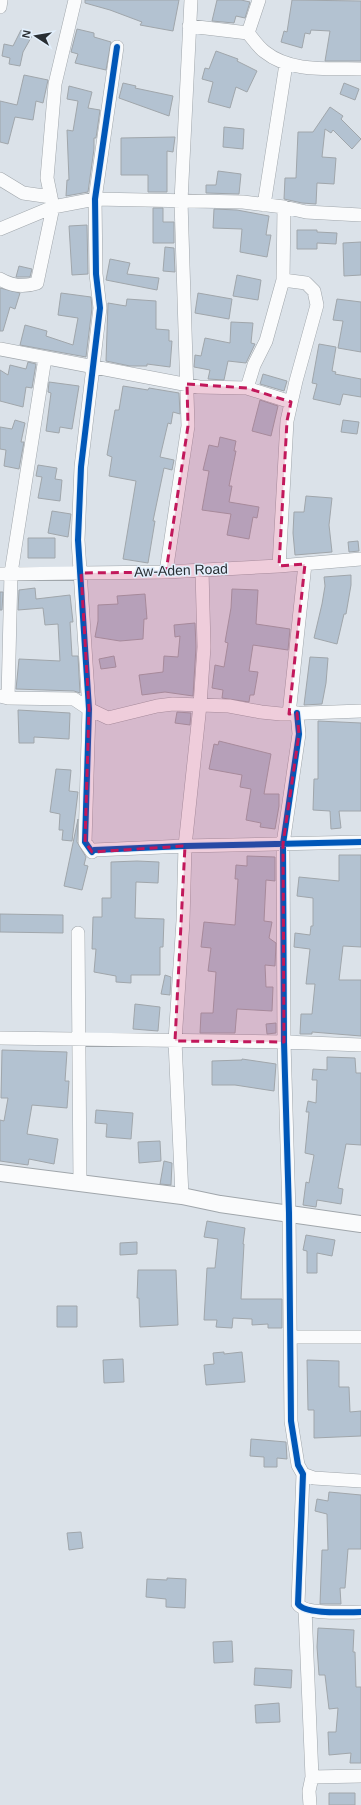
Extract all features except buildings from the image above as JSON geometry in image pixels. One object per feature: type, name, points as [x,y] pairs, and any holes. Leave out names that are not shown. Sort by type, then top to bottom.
[{"type":"street","points":[[0,7],[1,0]]},
{"type":"street","points":[[0,279],[5,282],[26,287],[37,283],[52,202],[47,178],[55,84],[75,0]]},
{"type":"street","points":[[166,572],[188,426],[181,201],[191,0]]},
{"type":"street","points":[[248,33],[259,0]]},
{"type":"street","points":[[189,26],[248,33],[264,52],[286,64],[317,68],[361,68]]},
{"type":"street","points":[[117,47],[95,200],[96,274],[100,308],[81,467],[78,540],[89,709],[85,842],[92,852],[94,850],[185,846],[361,842]]},
{"type":"street","points":[[264,205],[286,64]]},
{"type":"street","points":[[0,179],[23,193],[52,202],[95,200],[243,202],[284,206],[306,212],[361,215]]},
{"type":"street","points":[[0,229],[52,202]]},
{"type":"street","points":[[247,388],[254,365],[266,342],[283,280],[284,206]]},
{"type":"street","points":[[279,566],[287,421],[317,305],[314,291],[306,283],[283,280]]},
{"type":"street","points":[[0,349],[211,388],[247,388],[291,402]]},
{"type":"street","points":[[45,358],[6,574],[4,697],[74,699],[89,709],[108,718],[158,706],[173,704],[229,706],[261,712],[293,713],[361,711]]},
{"type":"street","name":"Aw-Aden Road","points":[[6,574],[166,572],[279,566],[361,559]]},
{"type":"street","points":[[305,564],[293,713],[299,734],[283,844],[284,1042],[289,1213],[291,1421],[298,1465],[303,1474],[298,1604],[300,1607],[305,1609],[321,1612],[361,1612]]},
{"type":"street","points":[[182,1196],[175,1041],[183,921],[185,846],[200,705],[204,647],[202,570]]},
{"type":"street","points":[[78,933],[80,1183]]},
{"type":"street","points":[[0,1038],[284,1042],[361,1045]]},
{"type":"street","points":[[0,1172],[182,1196],[220,1204],[361,1224]]},
{"type":"street","points":[[290,1337],[361,1337]]},
{"type":"street","points":[[303,1474],[314,1478],[361,1481]]},
{"type":"street","points":[[305,1609],[312,1777],[309,1791],[310,1805]]},
{"type":"street","points":[[312,1777],[361,1776]]},
{"type":"highlighted area","points":[[187,384],[247,388],[291,402],[287,421],[279,566],[305,564],[289,714],[297,713],[299,734],[283,844],[284,1042],[175,1041],[185,846],[92,852],[85,842],[89,709],[81,573],[166,572],[188,426]]},
{"type":"cycle path","points":[[117,47],[95,199],[96,274],[100,308],[81,467],[78,540],[89,709],[85,842],[92,852],[94,850],[185,846],[361,842]]},
{"type":"cycle path","points":[[297,713],[299,734],[283,844],[284,1042],[289,1213],[291,1421],[298,1465],[303,1474],[298,1604],[302,1608],[309,1610],[361,1612]]}]
